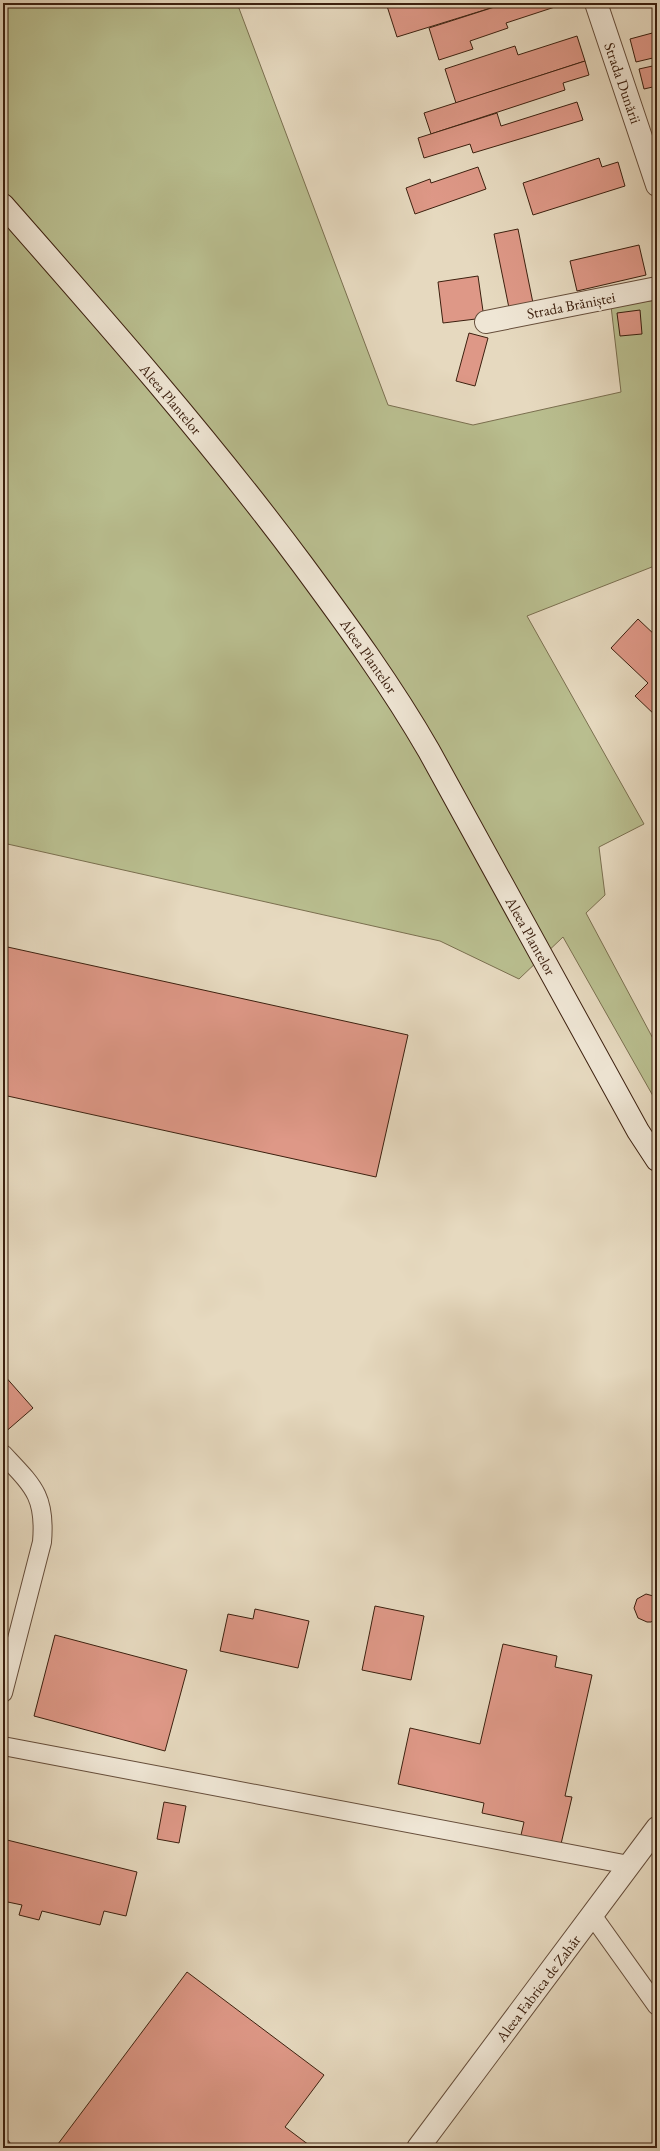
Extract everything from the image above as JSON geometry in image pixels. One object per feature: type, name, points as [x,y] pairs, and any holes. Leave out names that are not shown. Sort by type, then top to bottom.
[{"type":"main road","name":"Strada Dunării","points":[[601,4],[657,185]]},
{"type":"main road","name":"Aleea Plantelor","points":[[3,205],[178,406],[280,535],[374,662],[402,704],[425,744],[638,1131],[657,1160]]},
{"type":"main road","name":"Strada Brăniștei","points":[[486,322],[657,288]]},
{"type":"main road","name":"Aleea Fabrica de Zahăr","points":[[418,2148],[657,1828]]},
{"type":"lane","points":[[3,1454],[30,1484],[40,1503],[44,1519],[42,1542],[3,1694]]},
{"type":"lane","points":[[3,1746],[629,1865]]},
{"type":"lane","points":[[592,1915],[657,2006]]},
{"type":"green space","points":[[3,3],[237,3],[388,405],[473,425],[621,392],[611,306],[657,300],[657,565],[527,616],[644,824],[599,847],[605,895],[586,913],[657,1046],[657,1103],[563,937],[519,979],[440,941],[3,843]]},
{"type":"building","points":[[386,3],[507,3],[397,37]]},
{"type":"building","points":[[507,3],[567,3],[506,23],[508,28],[470,41],[473,49],[439,60],[429,28]]},
{"type":"building","points":[[656,32],[657,57],[636,62],[630,39]]},
{"type":"building","points":[[577,36],[585,61],[456,103],[445,69],[515,46],[518,55]]},
{"type":"building","points":[[585,61],[589,75],[563,83],[565,90],[431,134],[424,113]]},
{"type":"building","points":[[657,65],[657,86],[644,89],[639,69]]},
{"type":"building","points":[[577,102],[583,120],[473,153],[470,144],[424,158],[418,138],[497,113],[501,126]]},
{"type":"building","points":[[599,158],[602,167],[618,162],[625,186],[533,215],[523,183]]},
{"type":"building","points":[[478,167],[486,189],[415,214],[406,188],[430,179],[431,183]]},
{"type":"building","points":[[518,229],[533,303],[509,308],[494,234]]},
{"type":"building","points":[[639,245],[646,275],[577,291],[570,261]]},
{"type":"building","points":[[478,276],[484,318],[443,323],[438,282]]},
{"type":"building","points":[[640,310],[642,334],[620,336],[617,313]]},
{"type":"building","points":[[469,333],[488,338],[475,386],[456,381]]},
{"type":"building","points":[[638,619],[657,637],[657,717],[635,696],[648,683],[611,648]]},
{"type":"building","points":[[3,946],[408,1035],[376,1177],[3,1095]]},
{"type":"building","points":[[3,1374],[33,1408],[3,1434]]},
{"type":"building","points":[[646,1594],[657,1597],[657,1618],[651,1622],[638,1618],[634,1608],[637,1599]]},
{"type":"building","points":[[375,1606],[424,1616],[411,1680],[362,1670]]},
{"type":"building","points":[[255,1609],[309,1621],[298,1668],[220,1651],[228,1614],[253,1619]]},
{"type":"building","points":[[55,1635],[187,1670],[165,1751],[34,1716]]},
{"type":"building","points":[[503,1644],[557,1656],[555,1667],[592,1675],[565,1796],[572,1797],[561,1844],[521,1835],[524,1822],[482,1813],[484,1803],[398,1784],[410,1728],[480,1744]]},
{"type":"building","points":[[164,1802],[186,1806],[179,1843],[157,1839]]},
{"type":"building","points":[[3,1839],[137,1872],[126,1916],[104,1911],[100,1925],[42,1911],[39,1920],[19,1915],[22,1905],[3,1901]]},
{"type":"building","points":[[187,1972],[324,2075],[285,2127],[313,2148],[55,2148]]},
{"type":"building","points":[[3,2137],[7,2139],[14,2148],[3,2148]]}]
